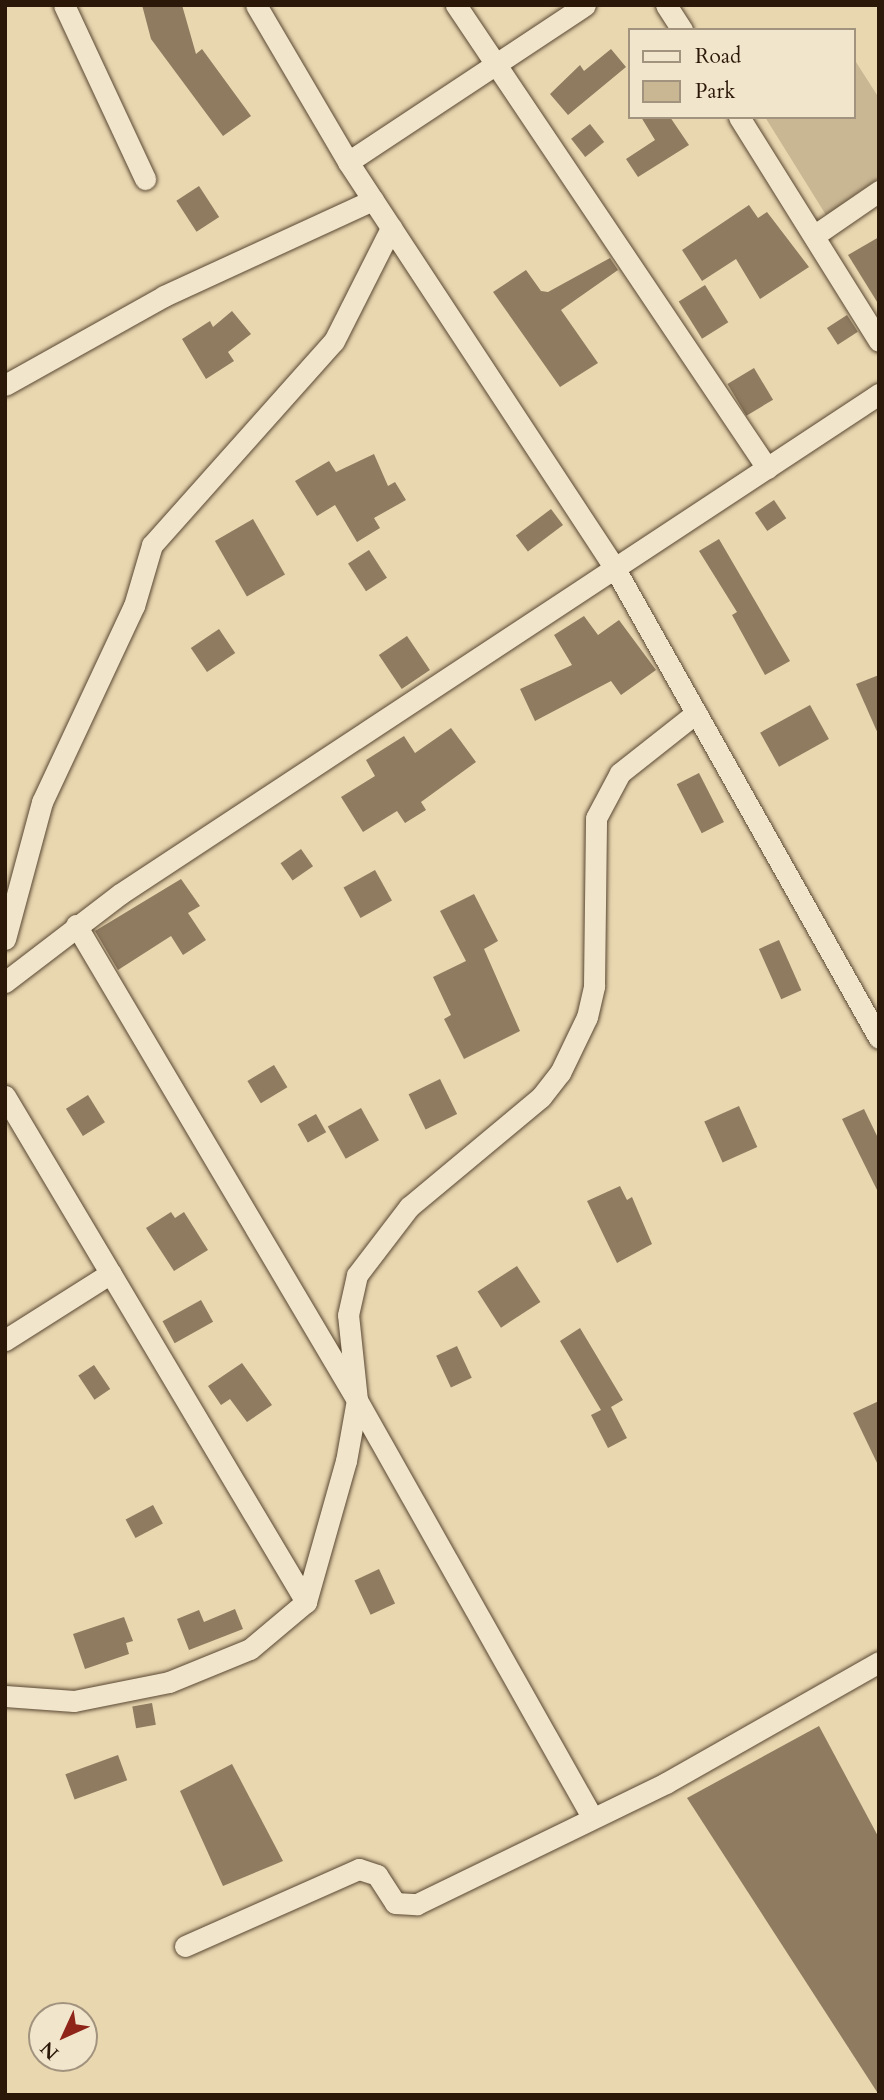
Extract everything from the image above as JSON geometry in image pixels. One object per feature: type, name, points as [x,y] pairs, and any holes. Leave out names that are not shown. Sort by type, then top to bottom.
[{"type":"street","points":[[64,5],[145,179]]},
{"type":"street","points":[[257,5],[348,162],[614,567],[879,1038]]},
{"type":"street","points":[[456,5],[495,66],[607,223],[766,468]]},
{"type":"street","points":[[348,162],[585,5]]},
{"type":"street","points":[[666,5],[681,28]]},
{"type":"street","points":[[740,119],[879,341]]},
{"type":"street","points":[[815,235],[879,191]]},
{"type":"street","points":[[5,385],[164,296],[373,200]]},
{"type":"street","points":[[5,939],[42,802],[134,607],[152,545],[334,341],[391,228]]},
{"type":"street","points":[[5,982],[76,925],[879,394]]},
{"type":"street","points":[[5,1696],[74,1701],[169,1682],[250,1649],[306,1602],[346,1461],[357,1400],[348,1315],[357,1275],[409,1206],[541,1097],[561,1073],[587,1017],[594,986],[596,818],[620,773],[696,713]]},
{"type":"street","points":[[76,925],[357,1400],[592,1817]]},
{"type":"street","points":[[5,1096],[306,1602]]},
{"type":"street","points":[[5,1340],[111,1273]]},
{"type":"street","points":[[185,1946],[359,1868],[377,1875],[395,1903],[410,1907],[738,1745],[879,1661]]},
{"type":"green space","points":[[856,62],[879,98],[879,178],[826,215],[766,119],[856,119]]},
{"type":"building","points":[[142,5],[182,5],[196,54],[202,49],[251,116],[223,136],[151,39]]},
{"type":"building","points":[[611,49],[626,67],[568,115],[550,94],[580,65],[584,71]]},
{"type":"building","points":[[642,119],[671,119],[689,145],[638,177],[626,159],[655,140]]},
{"type":"building","points":[[590,124],[604,142],[585,157],[571,139]]},
{"type":"building","points":[[199,186],[219,217],[197,232],[176,201]]},
{"type":"building","points":[[749,205],[758,218],[767,212],[809,267],[760,299],[736,259],[702,281],[682,250]]},
{"type":"building","points":[[879,237],[879,305],[848,255]]},
{"type":"building","points":[[610,258],[618,270],[561,310],[598,363],[560,387],[493,292],[526,270],[541,291],[548,292]]},
{"type":"building","points":[[705,285],[728,322],[702,339],[679,301]]},
{"type":"building","points":[[232,311],[251,334],[228,352],[234,361],[206,379],[182,339],[210,321],[213,327]]},
{"type":"building","points":[[847,315],[858,332],[838,345],[827,328]]},
{"type":"building","points":[[754,368],[773,400],[746,416],[727,384]]},
{"type":"building","points":[[374,454],[388,486],[395,482],[406,500],[374,518],[380,528],[357,542],[335,505],[317,516],[295,481],[329,461],[336,472]]},
{"type":"building","points":[[774,500],[786,518],[767,531],[755,513]]},
{"type":"building","points":[[551,509],[563,525],[528,551],[516,535]]},
{"type":"building","points":[[253,519],[285,574],[247,596],[215,541]]},
{"type":"building","points":[[719,539],[790,661],[765,675],[732,615],[737,612],[699,551]]},
{"type":"building","points":[[369,550],[387,578],[366,591],[348,564]]},
{"type":"building","points":[[584,616],[598,635],[619,620],[656,670],[621,695],[611,681],[535,721],[520,689],[572,665],[554,635]]},
{"type":"building","points":[[219,629],[235,653],[207,672],[191,648]]},
{"type":"building","points":[[407,636],[430,670],[402,689],[379,655]]},
{"type":"building","points":[[879,675],[879,736],[856,684]]},
{"type":"building","points":[[810,705],[829,739],[779,767],[760,733]]},
{"type":"building","points":[[451,728],[476,762],[421,802],[426,810],[405,823],[397,811],[363,832],[341,797],[375,776],[366,760],[404,736],[415,753]]},
{"type":"building","points":[[699,773],[724,822],[702,833],[677,784]]},
{"type":"building","points":[[301,849],[313,866],[293,881],[281,863]]},
{"type":"building","points":[[375,870],[392,901],[360,918],[344,887]]},
{"type":"building","points":[[181,879],[200,906],[188,913],[206,940],[183,955],[171,936],[118,970],[95,931]]},
{"type":"building","points":[[474,894],[498,941],[484,949],[520,1031],[464,1059],[444,1019],[451,1015],[433,977],[466,961],[440,911]]},
{"type":"building","points":[[779,940],[801,990],[781,999],[759,949]]},
{"type":"building","points":[[274,1065],[287,1087],[261,1103],[247,1081]]},
{"type":"building","points":[[440,1079],[457,1114],[426,1129],[409,1094]]},
{"type":"building","points":[[88,1095],[105,1122],[83,1136],[66,1109]]},
{"type":"building","points":[[739,1106],[757,1147],[723,1163],[704,1121]]},
{"type":"building","points":[[361,1108],[379,1140],[346,1159],[328,1126]]},
{"type":"building","points":[[864,1109],[879,1140],[879,1194],[842,1119]]},
{"type":"building","points":[[316,1114],[326,1132],[308,1143],[298,1124]]},
{"type":"building","points":[[620,1186],[627,1200],[632,1197],[652,1244],[617,1263],[587,1201]]},
{"type":"building","points":[[171,1212],[175,1218],[184,1212],[208,1250],[174,1271],[146,1228]]},
{"type":"building","points":[[517,1266],[540,1302],[501,1328],[478,1292]]},
{"type":"building","points":[[201,1300],[213,1322],[175,1343],[163,1321]]},
{"type":"building","points":[[580,1328],[623,1400],[611,1407],[627,1438],[608,1448],[591,1415],[601,1410],[560,1341]]},
{"type":"building","points":[[457,1346],[472,1378],[451,1387],[436,1356]]},
{"type":"building","points":[[242,1363],[272,1405],[247,1422],[230,1399],[221,1405],[208,1386]]},
{"type":"building","points":[[94,1365],[110,1389],[94,1400],[78,1376]]},
{"type":"building","points":[[879,1401],[879,1467],[853,1413]]},
{"type":"building","points":[[153,1505],[163,1524],[135,1538],[126,1520]]},
{"type":"building","points":[[379,1569],[395,1603],[371,1615],[355,1580]]},
{"type":"building","points":[[235,1609],[243,1629],[189,1650],[177,1619],[199,1610],[204,1622]]},
{"type":"building","points":[[124,1617],[133,1641],[126,1643],[129,1654],[85,1669],[73,1634]]},
{"type":"building","points":[[152,1703],[156,1725],[136,1728],[132,1706]]},
{"type":"building","points":[[819,1726],[879,1838],[879,2095],[687,1798]]},
{"type":"building","points":[[118,1755],[127,1780],[75,1800],[65,1774]]},
{"type":"building","points":[[232,1764],[283,1861],[223,1886],[180,1791]]}]
